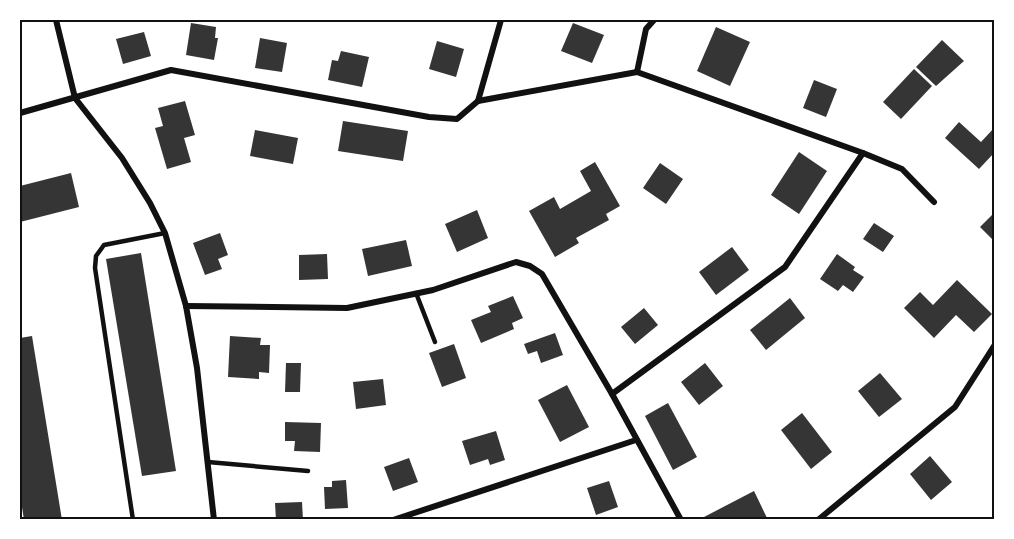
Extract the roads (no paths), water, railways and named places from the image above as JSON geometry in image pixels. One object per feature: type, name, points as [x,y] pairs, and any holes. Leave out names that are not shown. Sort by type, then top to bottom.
[{"type":"street","points":[[56,20],[75,98],[122,158],[165,233],[186,306],[197,368],[214,519]]},
{"type":"street","points":[[478,101],[501,20]]},
{"type":"street","points":[[637,72],[646,29],[654,20]]},
{"type":"street","points":[[20,113],[171,70],[429,117],[457,119],[478,101],[637,72],[902,169],[934,202]]},
{"type":"street","points":[[612,394],[784,267],[863,153]]},
{"type":"street","points":[[186,306],[347,308],[416,293],[516,262],[530,266],[542,274],[681,519]]},
{"type":"street","points":[[818,519],[955,407],[994,346]]},
{"type":"street","points":[[393,519],[636,440]]},
{"type":"lane","points":[[133,519],[95,268],[96,256],[104,245],[165,233]]},
{"type":"lane","points":[[416,293],[435,342]]},
{"type":"lane","points":[[208,462],[308,471]]}]
